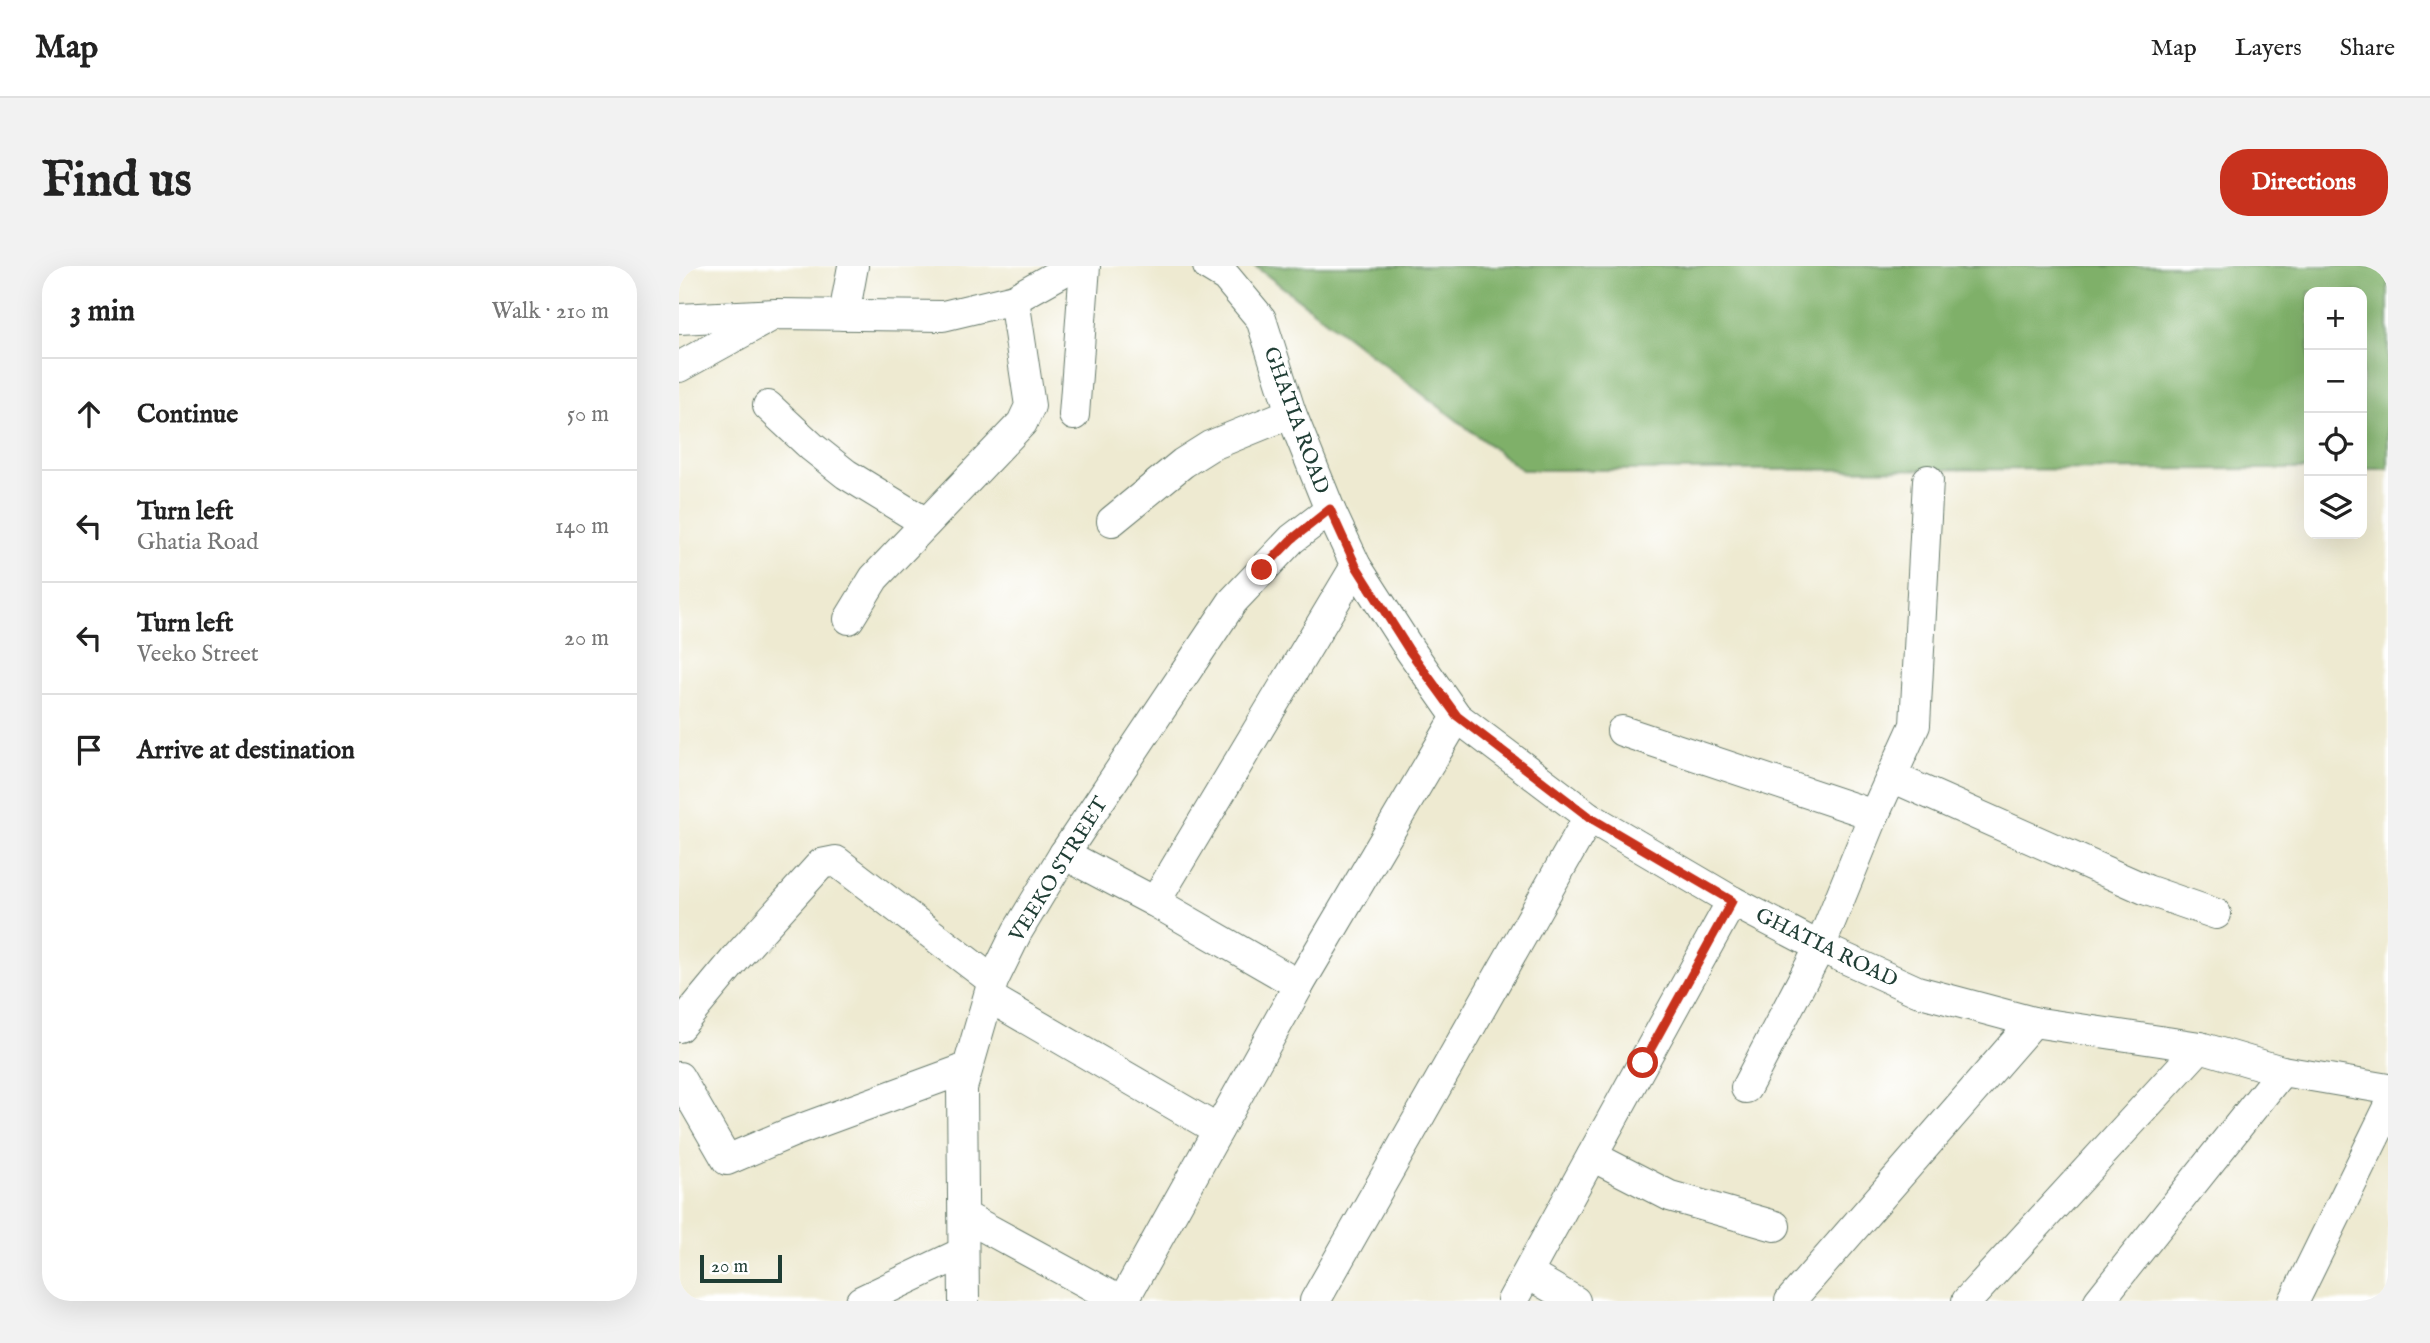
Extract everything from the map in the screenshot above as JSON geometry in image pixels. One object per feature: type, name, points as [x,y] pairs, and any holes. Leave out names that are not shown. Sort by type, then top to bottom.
[{"type":"street","points":[[844,315],[853,266]]},
{"type":"street","points":[[679,319],[776,314],[943,316],[1014,299],[1073,266]]},
{"type":"street","points":[[1074,415],[1085,266]]},
{"type":"street","name":"GHATIA ROAD","points":[[1208,266],[1226,277],[1261,319],[1291,413],[1330,509],[1356,566],[1409,650],[1457,716],[1589,817],[1732,901],[1820,947],[1917,991],[2033,1022],[2200,1047],[2282,1072],[2388,1089]]},
{"type":"street","points":[[849,619],[874,578],[1022,423],[1030,406],[1014,299]]},
{"type":"street","points":[[679,367],[776,314]]},
{"type":"street","points":[[768,406],[846,474],[926,523]]},
{"type":"street","points":[[1112,521],[1184,463],[1210,446],[1291,413]]},
{"type":"street","points":[[1747,1088],[1820,947],[1874,815],[1915,725],[1928,480]]},
{"type":"street","name":"VEEKO STREET","points":[[964,1301],[962,1088],[991,989],[1017,932],[1064,854],[1233,601],[1291,540],[1330,509]]},
{"type":"street","points":[[1155,902],[1356,566]]},
{"type":"street","points":[[964,1216],[1122,1301],[1300,985],[1457,716]]},
{"type":"street","points":[[1622,731],[1874,815]]},
{"type":"street","points":[[1892,777],[2147,890],[2216,914]]},
{"type":"street","points":[[1315,1301],[1589,817]]},
{"type":"street","points":[[1064,854],[1155,902],[1300,985]]},
{"type":"street","points":[[679,1027],[737,957],[821,864],[836,861],[991,989],[1218,1130]]},
{"type":"street","points":[[1512,1301],[1732,901]]},
{"type":"street","points":[[1790,1301],[2033,1022]]},
{"type":"street","points":[[1967,1301],[2200,1047]]},
{"type":"street","points":[[679,1077],[727,1160],[790,1133],[967,1068]]},
{"type":"street","points":[[2099,1301],[2282,1072]]},
{"type":"street","points":[[2294,1301],[2388,1109]]},
{"type":"street","points":[[1592,1156],[1670,1196],[1775,1226]]},
{"type":"street","points":[[860,1301],[962,1253]]},
{"type":"street","points":[[1528,1273],[1575,1301]]},
{"type":"green space","points":[[1255,266],[2388,266],[2388,469],[2367,469],[2367,287],[2304,287],[2304,469],[1522,470]]},
{"type":"route","points":[[1262,570],[1291,540],[1330,509],[1356,566],[1409,650],[1457,716],[1589,817],[1732,901],[1643,1063]]}]
